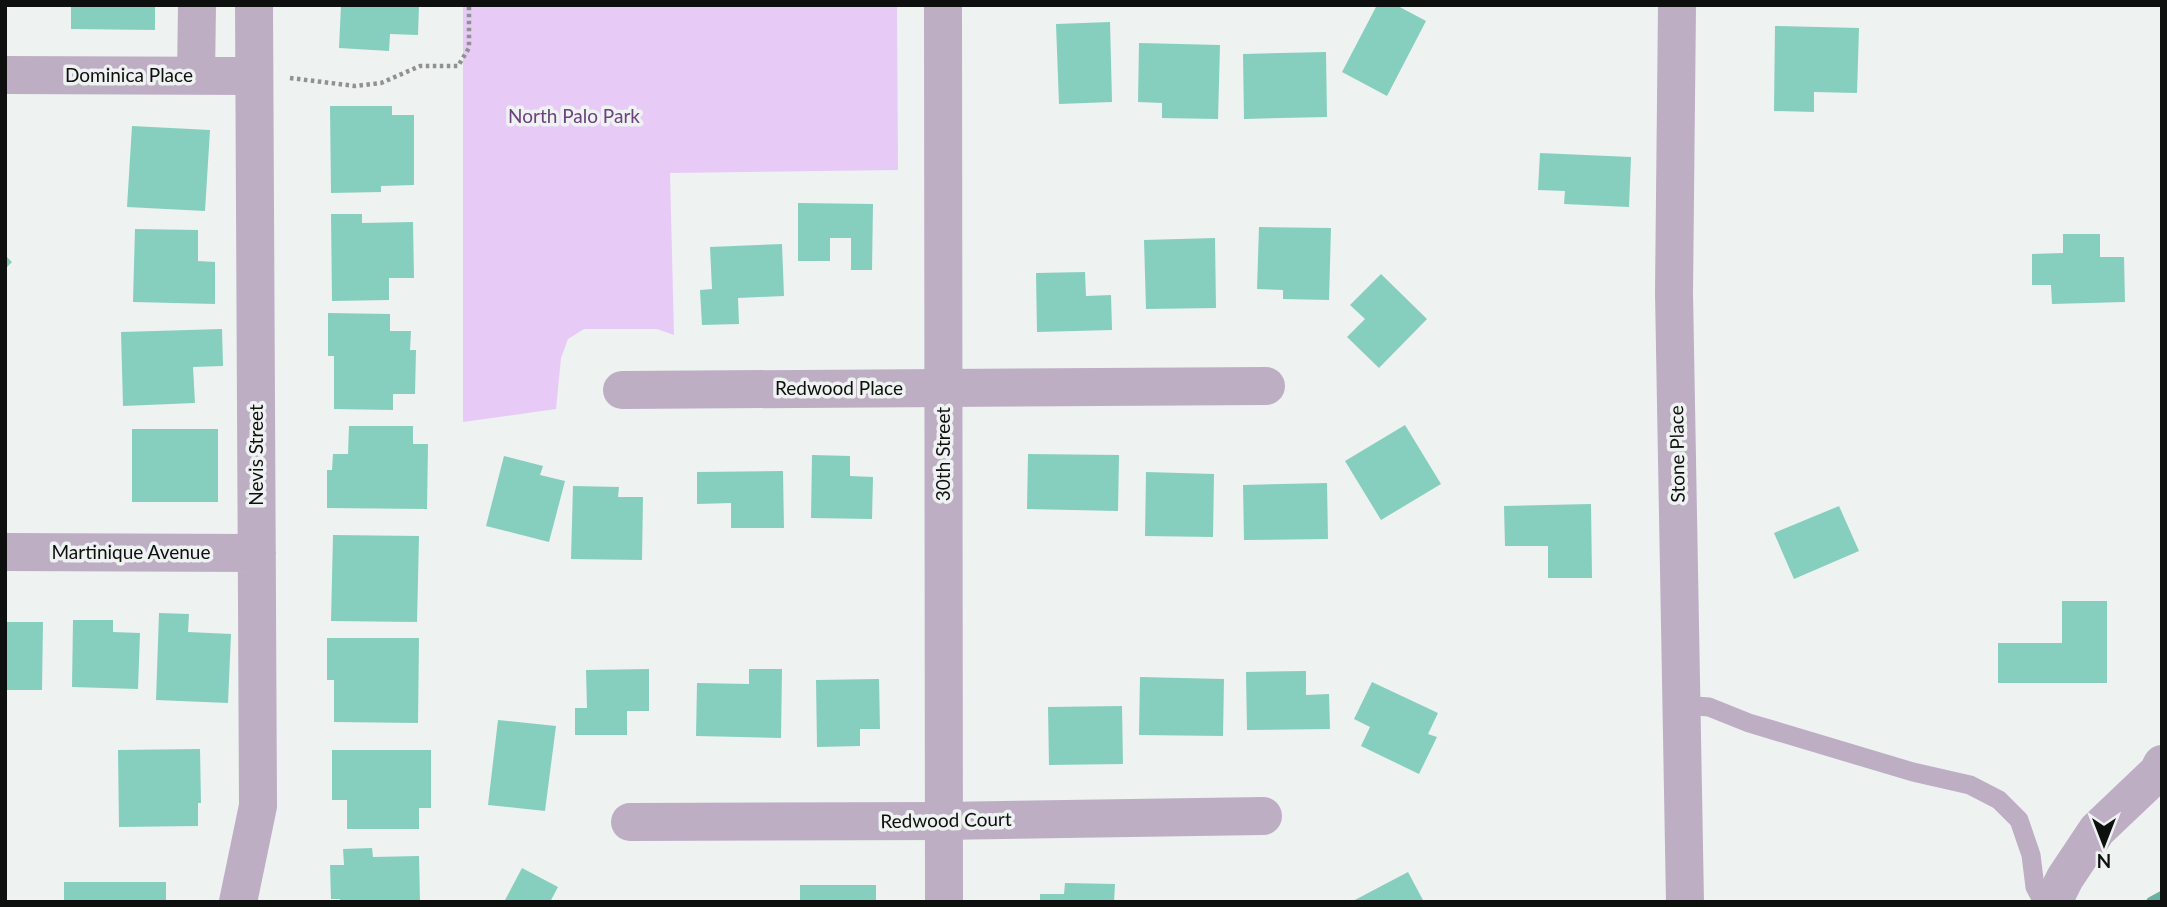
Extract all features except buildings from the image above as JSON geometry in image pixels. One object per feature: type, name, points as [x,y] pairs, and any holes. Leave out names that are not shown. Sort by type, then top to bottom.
[{"type":"street","points":[[196,76],[197,5]]},
{"type":"street","name":"Nevis Street","points":[[238,902],[258,806],[254,5]]},
{"type":"street","name":"30th Street","points":[[943,5],[944,902]]},
{"type":"street","name":"Stone Place","points":[[1677,5],[1674,293],[1685,902]]},
{"type":"street","name":"Dominica Place","points":[[5,75],[254,76]]},
{"type":"street","name":"Redwood Place","points":[[622,390],[1266,386]]},
{"type":"street","name":"Martinique Avenue","points":[[5,552],[257,553]]},
{"type":"street","points":[[2053,902],[2064,878],[2097,830],[2158,772],[2162,764]]},
{"type":"street","name":"Redwood Court","points":[[630,822],[1263,816]]},
{"type":"lane","points":[[1681,705],[1709,707],[1749,723],[1913,772],[1970,785],[1999,800],[2019,820],[2031,855],[2035,887],[2043,902]]},
{"type":"path","points":[[254,76],[355,86],[381,83],[420,66],[458,66],[469,48],[469,5]]},
{"type":"green space","name":"North Palo Park","points":[[463,5],[897,5],[898,170],[670,173],[674,335],[657,329],[584,329],[568,339],[561,358],[556,409],[463,422]]},
{"type":"waterway","points":[[2151,902],[2162,896]]}]
